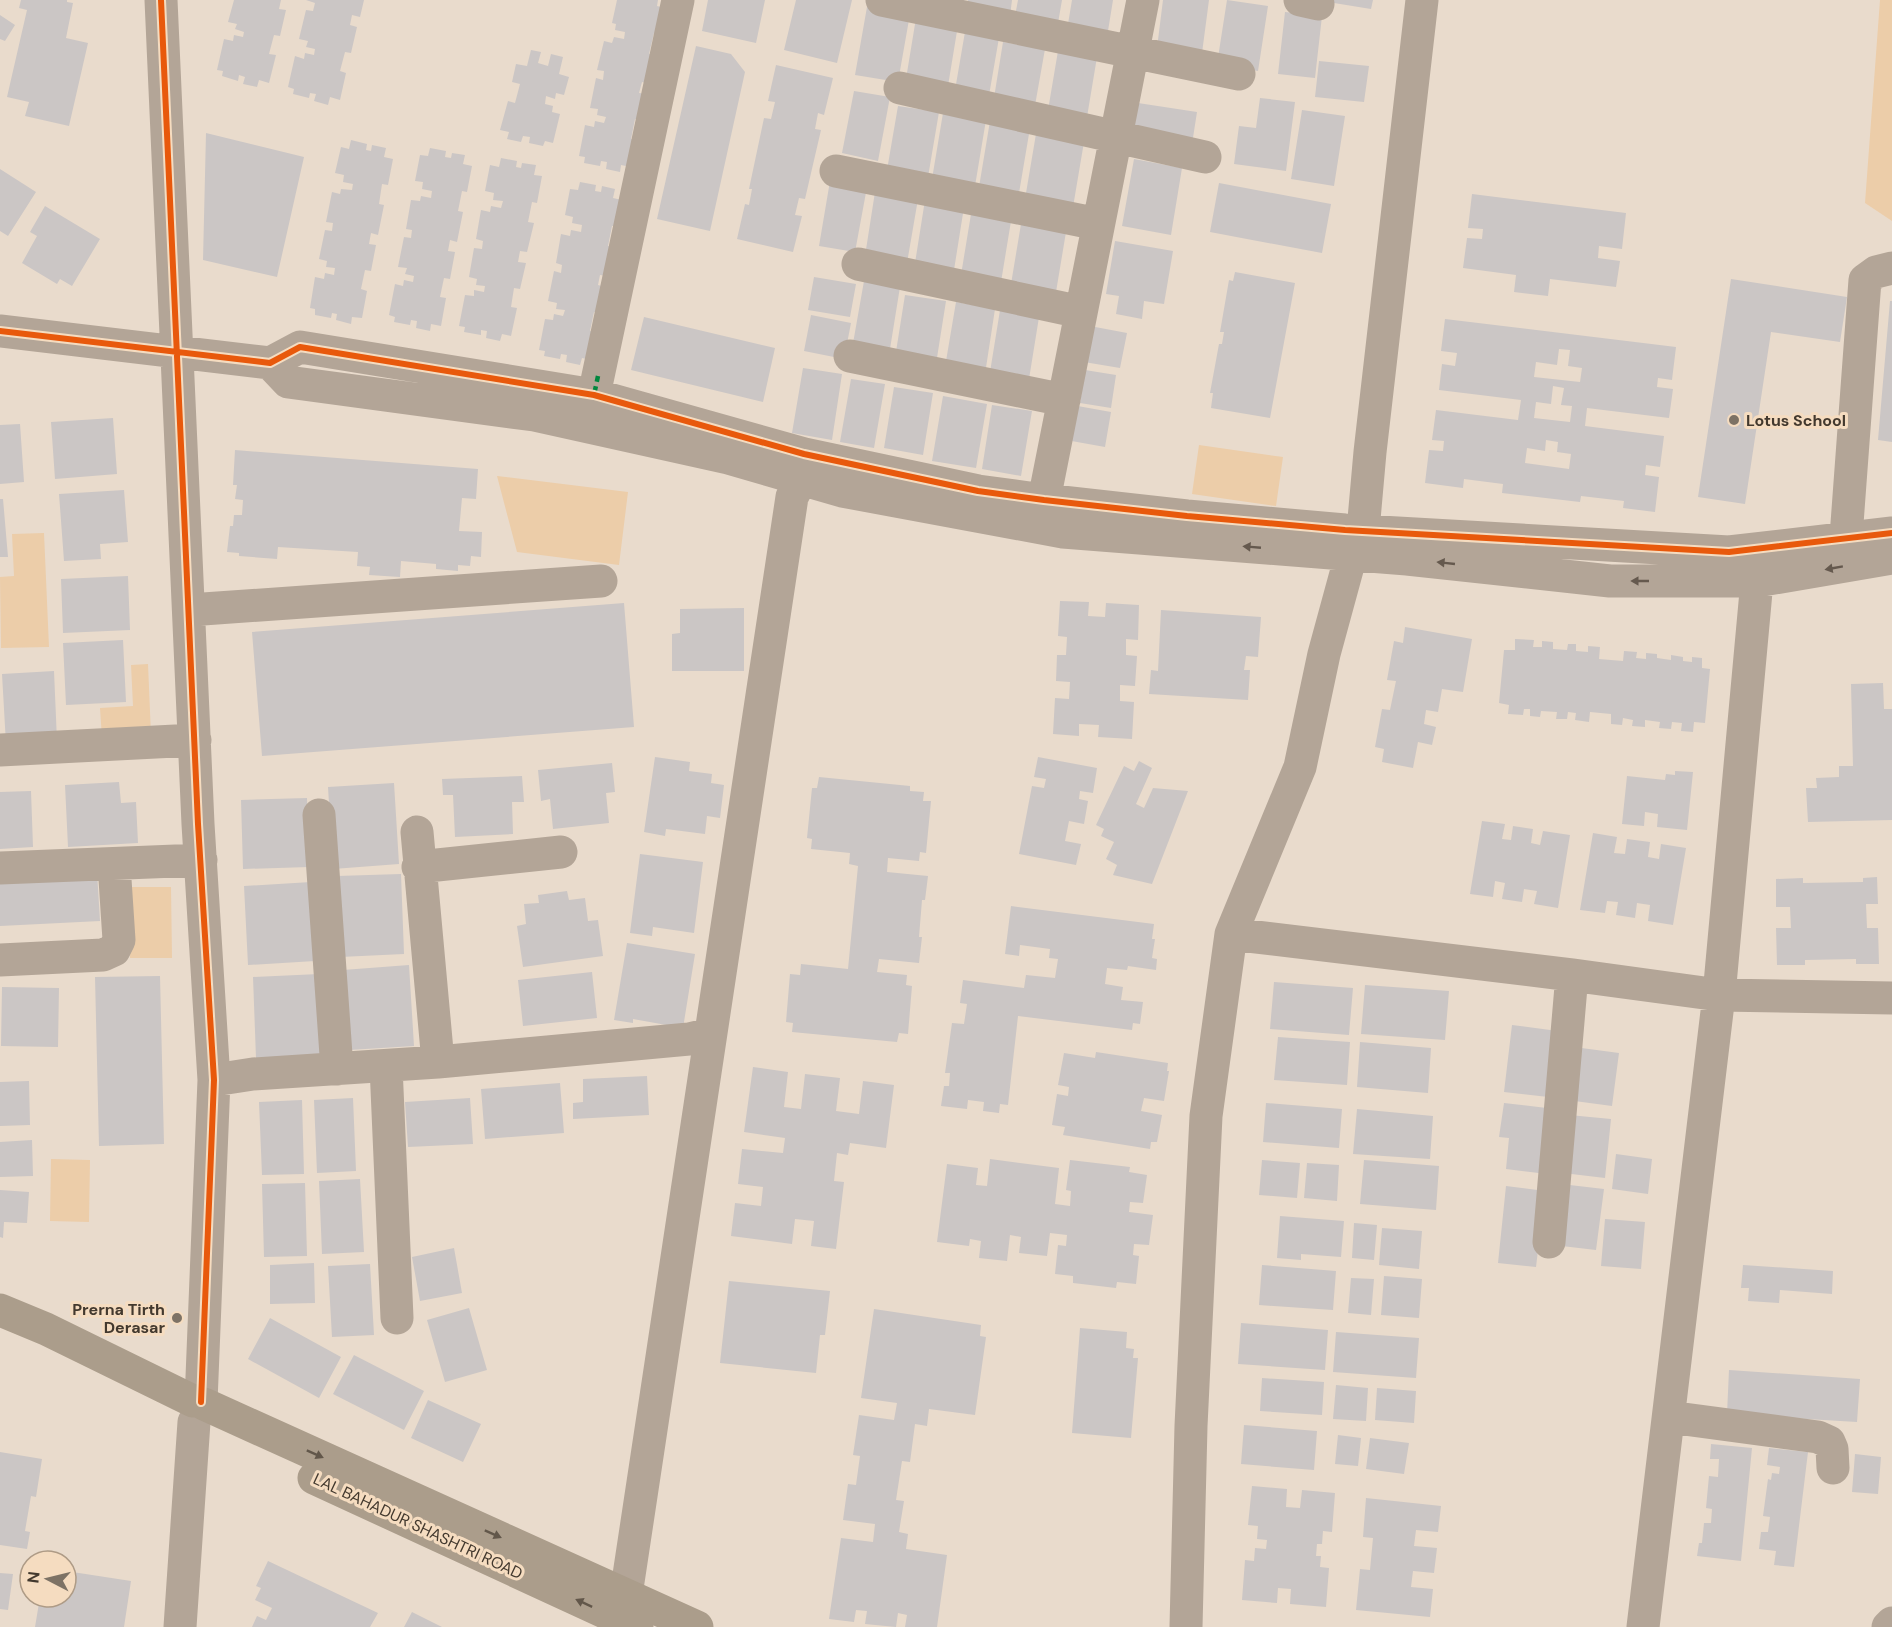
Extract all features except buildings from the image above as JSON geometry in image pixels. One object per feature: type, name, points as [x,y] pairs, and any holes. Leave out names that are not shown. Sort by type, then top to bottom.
[{"type":"main road","points":[[0,1310],[46,1329],[197,1411],[697,1627]]},
{"type":"main road","name":"LAL BAHADUR SHASHTRI ROAD","points":[[0,1332],[197,1411],[215,1430],[385,1512],[637,1627]]},
{"type":"street","points":[[162,0],[195,740],[214,1080],[197,1411],[180,1627]]},
{"type":"street","points":[[594,394],[678,0]]},
{"type":"street","points":[[882,0],[1239,74]]},
{"type":"street","points":[[1044,500],[1143,0]]},
{"type":"street","points":[[1352,545],[1352,450],[1404,0]]},
{"type":"street","points":[[1186,1627],[1191,1426],[1206,1116],[1231,934],[1300,767],[1324,654],[1352,545],[1370,452],[1422,0]]},
{"type":"street","points":[[900,88],[1205,158]]},
{"type":"street","points":[[836,171],[1098,224]]},
{"type":"street","points":[[858,264],[1081,312]]},
{"type":"street","points":[[1846,537],[1865,280],[1876,272],[1892,268]]},
{"type":"street","points":[[0,331],[270,363],[300,348],[594,394],[802,466],[842,491],[1063,532],[1352,545],[1729,552],[1892,533]]},
{"type":"street","points":[[850,356],[1064,400]]},
{"type":"street","points":[[270,363],[288,382],[534,415],[728,458],[802,466],[1044,500],[1187,516],[1352,545],[1610,580],[1757,581],[1892,558]]},
{"type":"street","points":[[626,1595],[792,497],[802,466]]},
{"type":"street","points":[[1643,1627],[1719,995],[1760,548]]},
{"type":"street","points":[[189,609],[601,581]]},
{"type":"street","points":[[0,750],[195,740]]},
{"type":"street","points":[[319,815],[338,1069]]},
{"type":"street","points":[[417,832],[418,867],[438,1062]]},
{"type":"street","points":[[418,867],[561,852]]},
{"type":"street","points":[[0,868],[201,860]]},
{"type":"street","points":[[0,960],[103,956],[114,950],[119,940],[114,864]]},
{"type":"street","points":[[1231,934],[1719,995],[1892,998]]},
{"type":"street","points":[[1549,1242],[1572,975]]},
{"type":"street","points":[[214,1080],[253,1074],[438,1062],[689,1039],[710,1034]]},
{"type":"street","points":[[386,1066],[397,1318]]},
{"type":"street","points":[[1669,1417],[1818,1437],[1829,1442],[1832,1449],[1833,1468]]},
{"type":"street","points":[[1888,1627],[1892,1623]]},
{"type":"shaded area","points":[[1880,0],[1892,0],[1892,221],[1865,203]]},
{"type":"shaded area","points":[[1199,445],[1283,457],[1276,506],[1192,494]]},
{"type":"shaded area","points":[[497,476],[628,492],[619,565],[517,552]]},
{"type":"shaded area","points":[[44,533],[49,647],[1,648],[0,577],[14,576],[12,534]]},
{"type":"shaded area","points":[[148,664],[151,735],[102,738],[100,708],[133,706],[131,665]]},
{"type":"shaded area","points":[[130,887],[171,887],[172,958],[130,958]]},
{"type":"shaded area","points":[[51,1159],[90,1160],[89,1222],[50,1221]]},
{"type":"marked path","points":[[594,395],[598,376]]},
{"type":"cycle path","points":[[161,0],[198,824],[214,1080],[201,1402]]},
{"type":"cycle path","points":[[0,331],[270,363],[300,347],[594,395],[804,454],[978,491],[1187,516],[1345,530],[1729,552],[1892,533]]},
{"type":"place","name":"Lotus School","points":[[1734,420]]},
{"type":"place","name":"Prerna Tirth Derasar","points":[[177,1318]]}]
